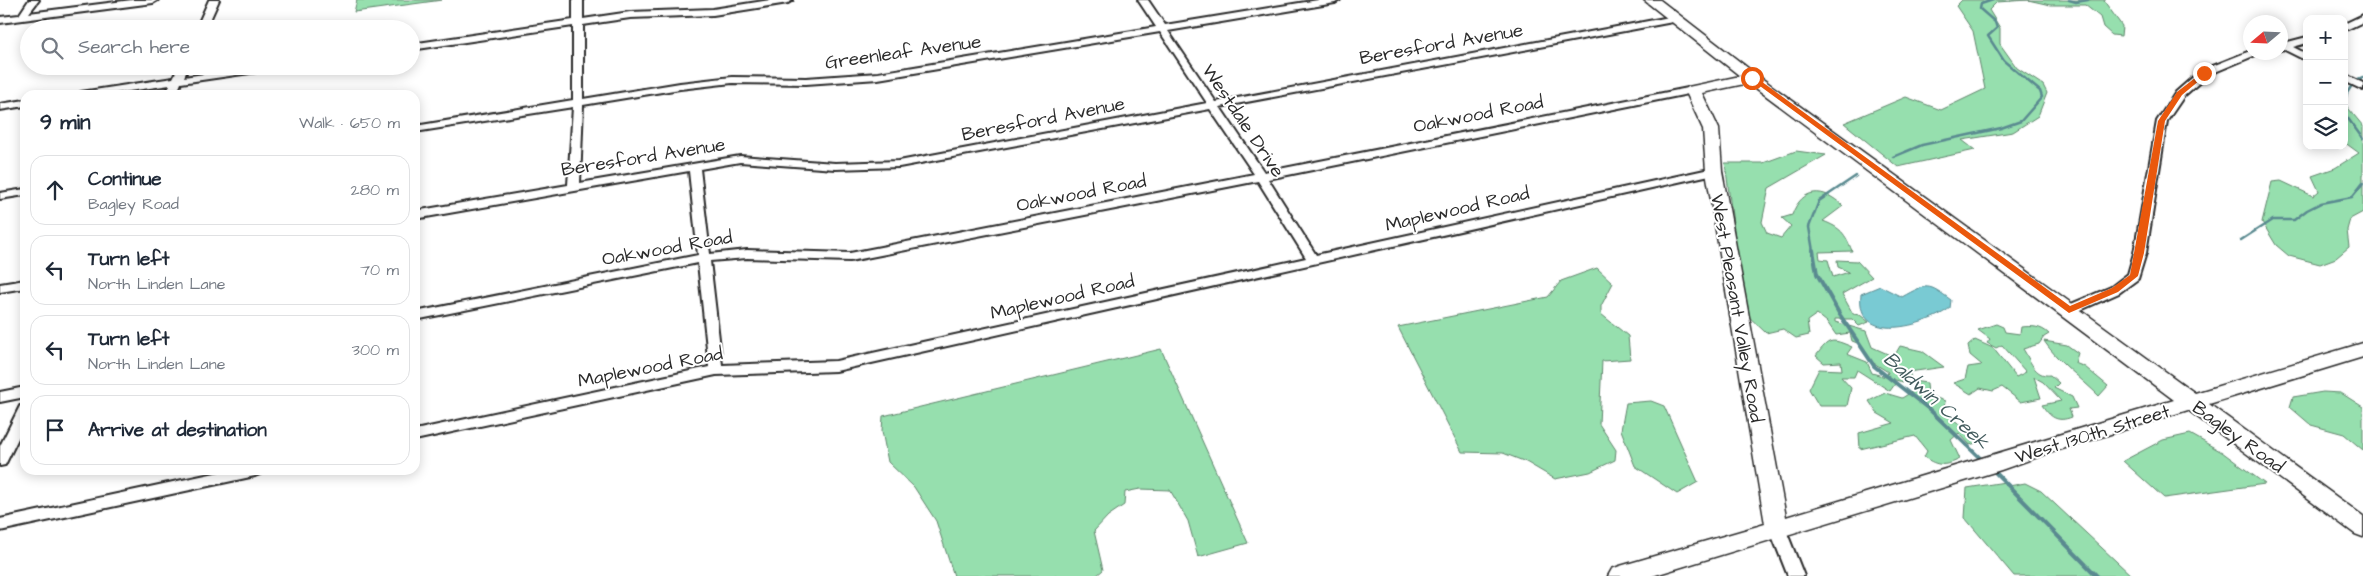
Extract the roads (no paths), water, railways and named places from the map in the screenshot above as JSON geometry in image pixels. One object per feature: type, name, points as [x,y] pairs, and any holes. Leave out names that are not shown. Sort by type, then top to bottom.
[{"type":"main road","points":[[1651,0],[1752,78]]},
{"type":"main road","name":"Oakwood Road","points":[[1694,90],[1752,78]]},
{"type":"main road","name":"Bagley Road","points":[[1752,78],[2363,528]]},
{"type":"main road","name":"West Pleasant Valley Road","points":[[1694,90],[1711,129],[1714,171],[1777,528]]},
{"type":"main road","name":"West 130th Street","points":[[1620,576],[2001,462],[2363,350]]},
{"type":"street","points":[[22,18],[34,0]]},
{"type":"street","points":[[0,20],[153,0]]},
{"type":"street","points":[[206,20],[214,0]]},
{"type":"street","points":[[574,186],[578,103],[578,0]]},
{"type":"street","points":[[420,46],[630,15],[712,12],[788,0]]},
{"type":"street","name":"Westdale Drive","points":[[1143,0],[1261,177],[1313,260]]},
{"type":"street","name":"Greenleaf Avenue","points":[[420,128],[680,86],[732,80],[806,81],[878,76],[1335,0]]},
{"type":"street","points":[[2348,26],[2363,18]]},
{"type":"street","name":"Beresford Avenue","points":[[420,214],[574,186],[740,159],[835,166],[899,164],[1675,19]]},
{"type":"street","points":[[2288,46],[2303,41]]},
{"type":"street","points":[[2288,49],[2303,56]]},
{"type":"street","points":[[2069,310],[2115,290],[2134,276],[2140,253],[2162,121],[2180,94],[2204,73],[2243,56]]},
{"type":"street","points":[[174,90],[180,75]]},
{"type":"street","points":[[116,90],[218,75]]},
{"type":"street","points":[[2348,79],[2363,87]]},
{"type":"street","name":"Oakwood Road","points":[[420,315],[704,258],[747,254],[850,257],[1694,90]]},
{"type":"street","points":[[0,107],[20,104]]},
{"type":"street","points":[[694,166],[716,370]]},
{"type":"street","name":"Maplewood Road","points":[[420,434],[716,370],[836,366],[1714,171]]},
{"type":"street","points":[[0,196],[20,193]]},
{"type":"street","points":[[0,288],[20,285]]},
{"type":"street","points":[[0,397],[20,393]]},
{"type":"street","points":[[0,461],[20,420]]},
{"type":"street","points":[[0,525],[232,475]]},
{"type":"street","points":[[1777,528],[1796,576]]},
{"type":"water","points":[[1880,286],[1902,297],[1922,287],[1932,288],[1951,300],[1950,308],[1925,321],[1910,325],[1880,326],[1869,321],[1862,310],[1861,294]]},
{"type":"waterway","points":[[1893,157],[1922,145],[2001,128],[2021,121],[2042,97],[2040,91],[2004,61],[1988,36],[1997,28],[1995,22],[1980,9],[1981,4],[1993,0]]},
{"type":"waterway","points":[[2069,0],[2076,2],[2088,0]]},
{"type":"waterway","points":[[2356,80],[2363,77]]},
{"type":"waterway","points":[[2348,91],[2352,85]]},
{"type":"waterway","points":[[2348,118],[2363,139]]},
{"type":"waterway","name":"Baldwin Creek","points":[[1813,251],[1809,227],[1819,201],[1856,176]]},
{"type":"waterway","points":[[2241,240],[2272,220],[2294,220],[2307,210],[2321,203],[2352,197],[2363,183]]},
{"type":"waterway","name":"Baldwin Creek","points":[[1813,250],[1817,274],[1840,315],[1874,366],[1930,410],[1982,460]]},
{"type":"waterway","name":"Baldwin Creek","points":[[1992,469],[2097,576]]}]
